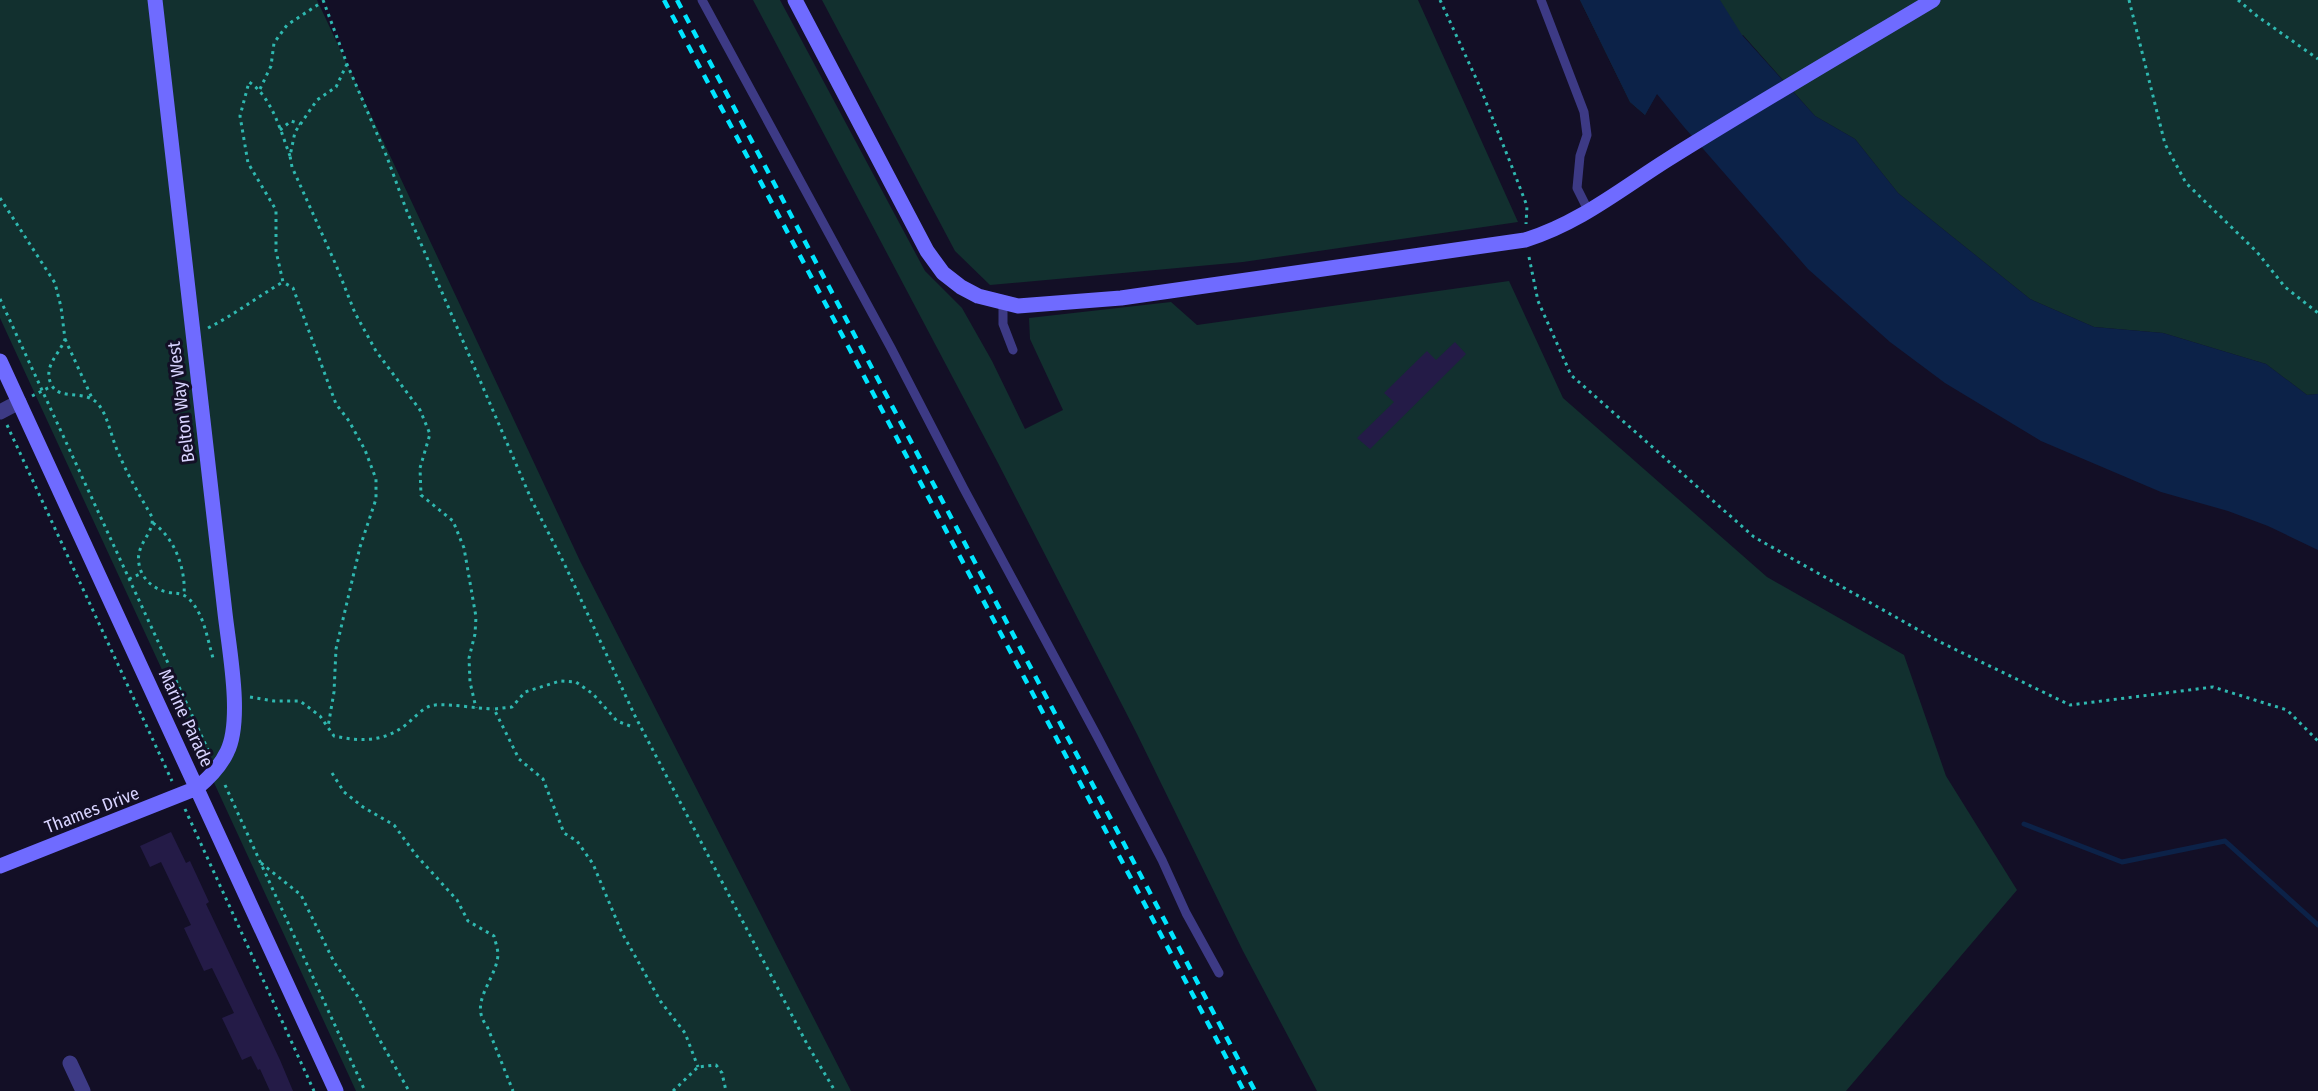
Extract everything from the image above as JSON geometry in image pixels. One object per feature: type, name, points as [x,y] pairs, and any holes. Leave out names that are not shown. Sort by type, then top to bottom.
[{"type":"street","name":"Belton Way West","points":[[155,0],[233,695],[232,736],[227,752],[210,778],[197,788]]},
{"type":"street","points":[[795,0],[927,251],[943,273],[961,287],[978,296],[1018,306],[1120,298],[1525,240],[1539,236],[1589,212],[1667,160],[1933,0]]},
{"type":"street","name":"Marine Parade","points":[[0,361],[336,1091]]},
{"type":"street","points":[[0,412],[19,402]]},
{"type":"street","name":"Thames Drive","points":[[0,866],[197,788]]},
{"type":"street","points":[[70,1063],[83,1091]]},
{"type":"lane","points":[[702,0],[891,348],[1097,736],[1162,860],[1186,913],[1219,973]]},
{"type":"lane","points":[[1541,0],[1584,112],[1587,135],[1581,156],[1577,188],[1589,212]]},
{"type":"lane","points":[[1003,303],[1004,324],[1012,350]]},
{"type":"path","points":[[322,0],[406,209],[532,501],[564,563],[635,716],[807,1044],[835,1091]]},
{"type":"path","points":[[1440,0],[1480,87],[1527,206],[1525,240],[1538,301],[1571,375],[1754,537],[1938,641],[2070,705],[2213,687],[2287,710],[2318,741]]},
{"type":"path","points":[[2128,0],[2165,144],[2186,183],[2257,252],[2285,287],[2318,313]]},
{"type":"path","points":[[2238,0],[2318,59]]},
{"type":"path","points":[[260,89],[271,66],[274,43],[287,25],[319,4]]},
{"type":"path","points":[[290,156],[295,132],[317,100],[336,87],[347,64]]},
{"type":"path","points":[[328,727],[334,692],[336,648],[360,547],[376,499],[376,479],[350,421],[336,404],[293,288],[283,282],[276,251],[276,210],[248,163],[240,116],[249,82],[260,89],[280,130],[292,167],[355,313],[376,351],[420,410],[430,434],[420,468],[421,495],[453,521],[464,548],[476,617],[475,634],[469,658],[470,682],[476,708]]},
{"type":"path","points":[[280,130],[291,121],[300,124]]},
{"type":"path","points":[[0,198],[55,283],[65,339],[93,399],[99,405],[108,423],[118,452],[152,517],[153,523],[140,547],[138,562],[142,573],[149,583],[159,589],[184,595],[197,610],[214,662]]},
{"type":"path","points":[[193,335],[237,313],[259,296],[283,282]]},
{"type":"path","points":[[0,299],[208,746],[365,1091]]},
{"type":"path","points":[[65,339],[50,365],[49,378],[52,386],[61,393],[83,395],[93,399]]},
{"type":"path","points":[[19,402],[52,386]]},
{"type":"path","points":[[0,412],[314,1091]]},
{"type":"path","points":[[153,523],[164,533],[178,557],[185,581],[184,595]]},
{"type":"path","points":[[129,579],[142,573]]},
{"type":"path","points":[[233,695],[274,701],[300,701],[320,716],[334,736],[353,740],[376,740],[396,733],[429,706],[494,709],[512,707],[525,692],[560,681],[576,682],[594,694],[616,721],[630,726]]},
{"type":"path","points":[[494,709],[519,759],[543,779],[564,833],[577,841],[593,864],[622,933],[661,1002],[685,1034],[698,1067]]},
{"type":"path","points":[[332,773],[344,792],[394,825],[416,855],[457,900],[468,921],[494,936],[498,954],[480,1002],[480,1018],[487,1026],[513,1091]]},
{"type":"path","points":[[260,862],[301,895],[334,962],[358,997],[409,1091]]},
{"type":"path","points":[[673,1091],[698,1067],[716,1065],[722,1073],[726,1091]]},
{"type":"green space","points":[[0,0],[317,0],[581,563],[851,1091],[356,1091],[0,318]]},
{"type":"green space","points":[[753,0],[780,0],[925,271],[962,308],[992,361],[1025,429],[1063,410],[1030,339],[1029,318],[1171,302],[1197,325],[1509,281],[1563,398],[1767,577],[1904,655],[1946,776],[2017,890],[1846,1091],[1317,1091],[1243,951],[1137,734],[998,463]]},
{"type":"green space","points":[[822,0],[1418,0],[1518,222],[1243,262],[990,285],[955,251]]},
{"type":"green space","points":[[1580,0],[2318,0],[2318,394],[2307,395],[2266,364],[2163,333],[2094,327],[2030,299],[1898,193],[1855,139],[1815,116],[1743,35],[1657,93],[1645,115],[1630,102]]},
{"type":"water","points":[[1580,0],[1720,0],[1742,35],[1815,116],[1855,139],[1898,193],[2030,299],[2094,327],[2163,333],[2266,364],[2307,395],[2318,394],[2318,550],[2268,526],[2228,511],[2161,492],[2041,441],[1945,383],[1890,342],[1808,269],[1657,94],[1645,115],[1630,102]]},
{"type":"building","points":[[1455,342],[1466,354],[1370,449],[1357,438],[1394,402],[1384,393],[1427,351],[1436,360]]},
{"type":"building","points":[[171,832],[186,863],[190,861],[209,902],[206,904],[293,1091],[270,1091],[251,1056],[242,1060],[222,1018],[234,1013],[212,968],[204,971],[184,928],[191,925],[161,862],[150,867],[140,846]]},
{"type":"waterway","points":[[2024,824],[2122,862],[2225,841],[2318,925]]},
{"type":"railway","points":[[664,0],[1244,1091]]},
{"type":"railway","points":[[677,0],[1255,1091]]}]
